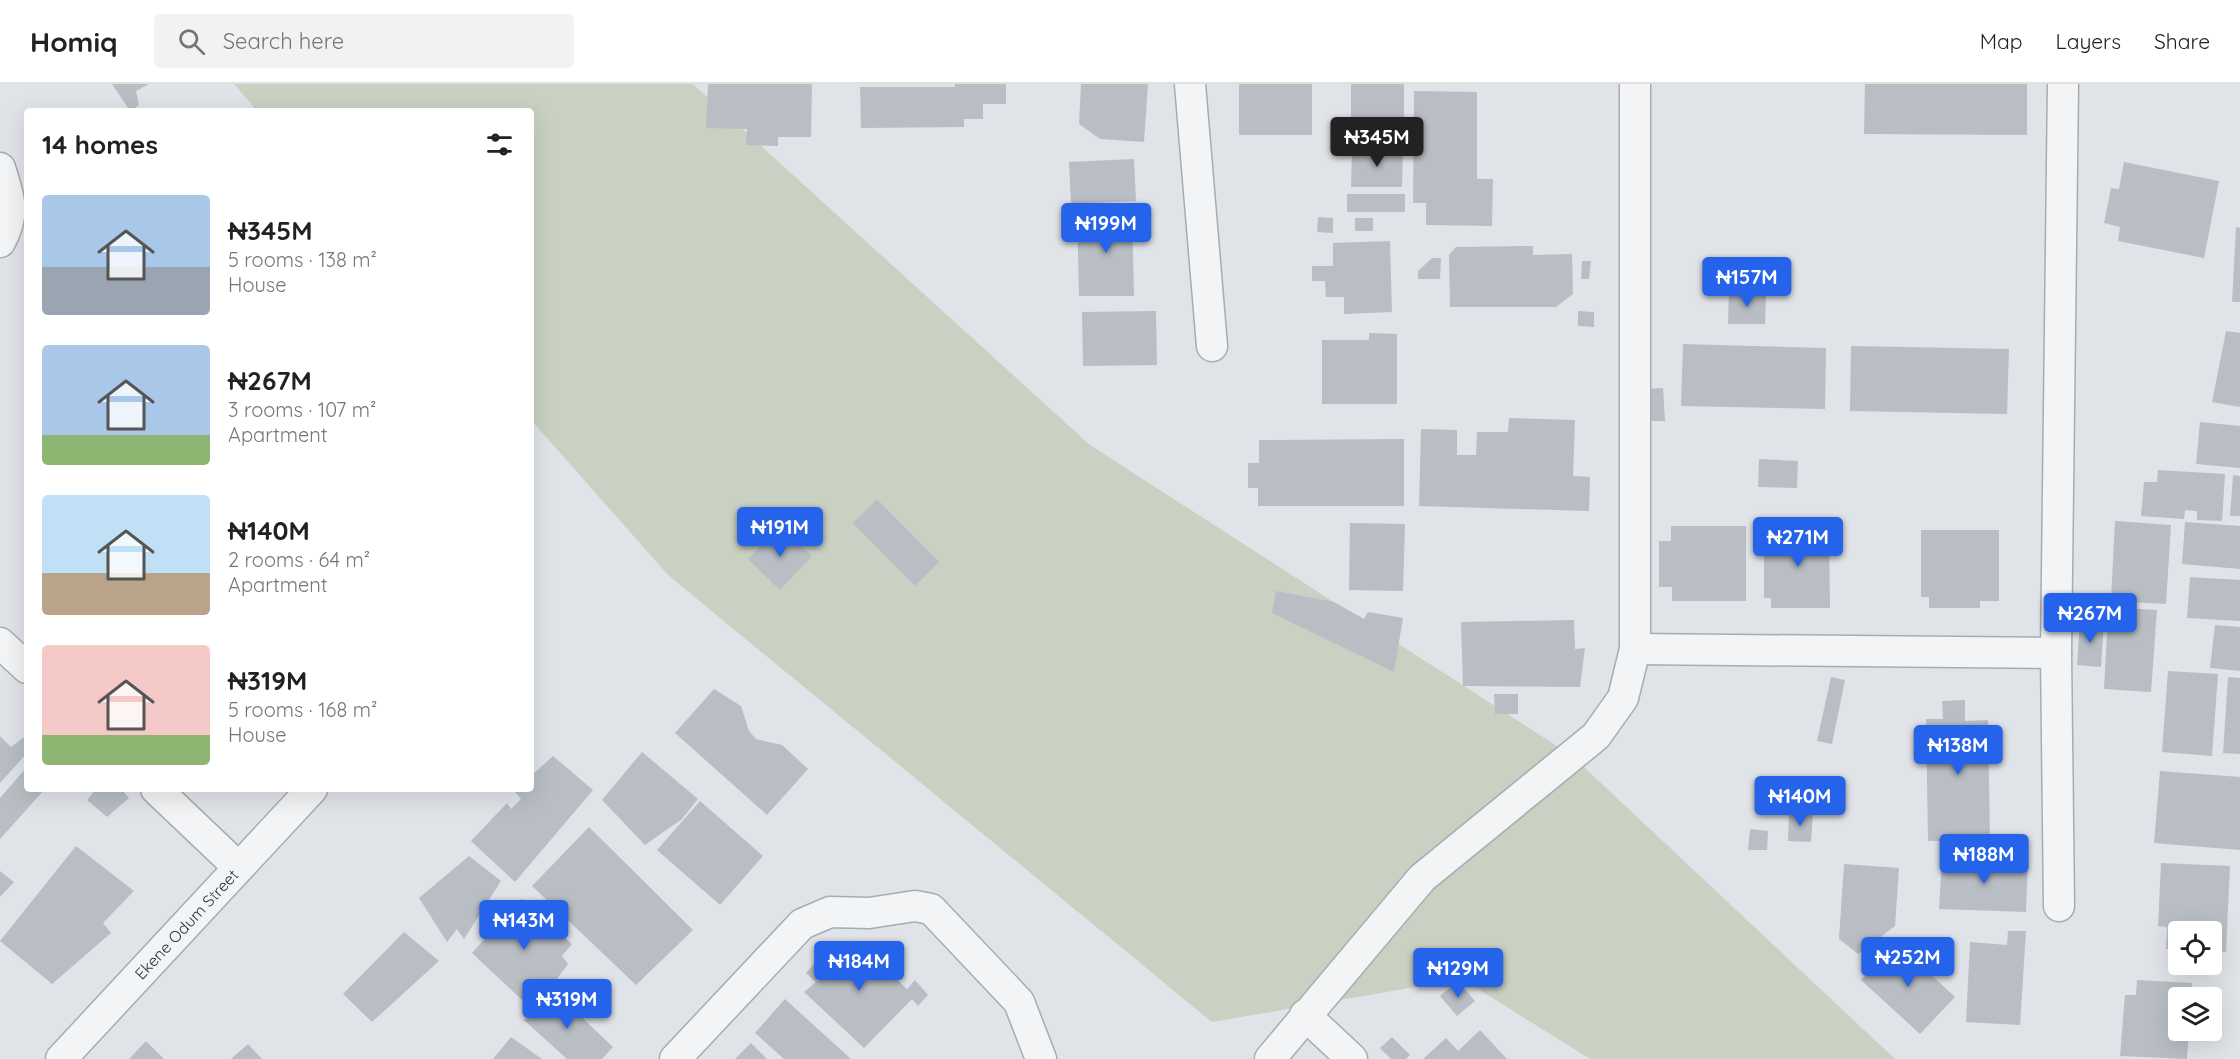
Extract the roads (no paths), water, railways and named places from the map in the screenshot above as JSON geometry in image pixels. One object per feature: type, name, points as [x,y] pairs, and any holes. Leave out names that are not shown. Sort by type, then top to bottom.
[{"type":"street","points":[[1190,84],[1212,346]]},
{"type":"street","points":[[1270,1059],[1422,878],[1596,736],[1623,698],[1635,649],[1635,84]]},
{"type":"street","points":[[2059,906],[2056,653],[2063,84]]},
{"type":"street","points":[[0,168],[8,194],[12,228]]},
{"type":"street","points":[[0,643],[24,665]]},
{"type":"street","points":[[1635,649],[2056,653]]},
{"type":"street","points":[[159,792],[238,867]]},
{"type":"street","name":"Ekene Odum Street","points":[[61,1059],[309,792]]},
{"type":"street","points":[[675,1059],[802,924],[830,912],[869,913],[915,906],[931,909],[1019,1002],[1041,1059]]},
{"type":"street","points":[[1305,1015],[1352,1059]]}]
